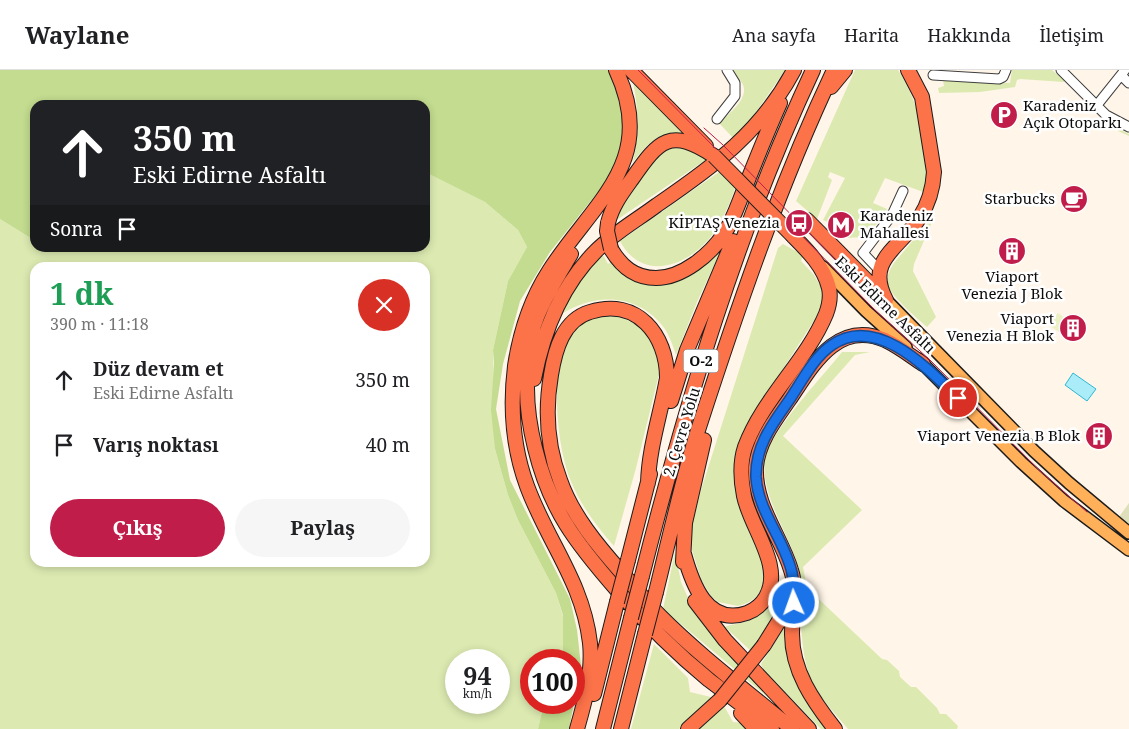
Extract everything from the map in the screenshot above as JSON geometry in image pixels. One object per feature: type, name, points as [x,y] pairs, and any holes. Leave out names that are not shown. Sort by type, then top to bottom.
[{"type":"highway","points":[[577,729],[586,696],[589,674],[590,644],[588,628],[577,590],[527,486],[517,448],[513,423],[512,396],[518,345],[537,294],[558,258],[613,185],[626,154],[630,125],[627,99],[616,70]]},
{"type":"highway","name":"Eski Edirne Asfaltı","points":[[631,70],[693,131],[714,156],[813,256]]},
{"type":"highway","name":"2. Çevre Yolu","points":[[603,729],[668,476],[704,352],[737,254],[777,151],[813,70]]},
{"type":"highway","name":"2. Çevre Yolu","points":[[621,729],[700,422],[760,249],[790,170],[834,70]]},
{"type":"highway","points":[[821,97],[845,70]]},
{"type":"highway","points":[[886,300],[879,282],[880,270],[887,255],[921,216],[928,202],[933,184],[934,172],[922,97],[908,70]]},
{"type":"highway","points":[[535,448],[533,395],[540,350],[553,314],[573,280],[605,243],[709,169],[732,150],[759,121],[792,74]]},
{"type":"highway","points":[[714,156],[696,145],[685,141],[670,141],[653,151],[641,167],[613,208],[607,231],[611,248],[616,258],[630,272],[649,278],[659,278],[688,268],[709,252],[732,219],[792,74]]},
{"type":"highway","points":[[584,729],[648,483],[687,350],[751,196],[765,168],[777,151]]},
{"type":"highway","points":[[602,201],[548,292],[536,318],[531,337],[528,357],[527,394],[530,430],[547,488],[556,507],[584,551],[635,611],[684,658],[772,729]]},
{"type":"highway","name":"Eski Edirne Asfaltı","points":[[807,220],[886,300]]},
{"type":"highway","points":[[684,554],[697,591],[708,606],[717,612],[727,615],[746,614],[762,603],[769,592],[772,581],[770,566],[744,497],[742,481],[744,453],[755,425],[810,343],[826,314],[829,305],[829,289],[824,274],[813,256]]},
{"type":"highway","points":[[648,483],[648,467],[667,378],[664,348],[653,329],[643,320],[632,314],[621,310],[609,309],[586,313],[574,320],[560,339],[552,368],[547,403],[553,456],[568,498],[582,522],[611,560],[659,615],[792,729]]},
{"type":"highway","points":[[835,729],[809,694],[798,668],[792,635],[794,590],[792,572],[758,492],[756,467],[758,456],[774,422],[816,360],[831,345],[851,337],[868,336],[884,340],[923,364]]},
{"type":"highway","points":[[706,409],[706,428],[685,523],[685,577],[700,609],[742,659],[809,729]]},
{"type":"highway","points":[[688,729],[720,700],[738,680],[764,645],[782,616],[787,578],[783,549]]},
{"type":"highway","points":[[710,680],[756,729]]},
{"type":"main road","name":"Eski Edirne Asfaltı","points":[[813,256],[866,312],[923,364],[1021,462],[1093,524],[1126,544]]},
{"type":"main road","name":"Eski Edirne Asfaltı","points":[[886,300],[1013,430],[1069,483],[1129,533]]},
{"type":"main road","points":[[1093,524],[1100,521],[1103,512]]},
{"type":"street","points":[[717,119],[735,96],[735,83],[727,70]]},
{"type":"street","points":[[932,75],[999,79],[1003,77],[1006,70]]},
{"type":"street","points":[[1061,70],[1112,119],[1129,127]]},
{"type":"street","points":[[1097,105],[1123,73],[1129,83]]},
{"type":"street","points":[[880,270],[863,253],[892,215],[904,191]]},
{"type":"green space","points":[[0,70],[610,70],[622,104],[623,135],[613,173],[550,252],[520,301],[503,364],[496,409],[510,480],[570,599],[579,649],[563,649],[563,615],[556,593],[518,520],[508,495],[495,449],[491,410],[493,350],[508,281],[527,247],[518,230],[485,202],[430,174],[430,100],[30,100],[29,237],[0,219]]},
{"type":"green space","points":[[731,70],[785,70],[754,115],[734,139],[719,123],[733,110],[743,94],[742,83]]},
{"type":"green space","points":[[855,70],[898,70],[906,83],[918,113],[925,145],[927,178],[926,193],[885,178],[873,203],[887,209],[867,237],[844,238],[833,233],[843,214],[836,211],[830,223],[823,220],[845,178],[830,172],[828,177],[832,180],[817,219],[796,201]]},
{"type":"green space","points":[[1012,70],[1052,70],[1064,82],[1020,79],[1017,80],[1015,87],[980,92],[939,93],[938,88],[944,86],[943,80],[1010,83]]},
{"type":"green space","points":[[633,82],[683,133],[674,133],[654,140],[633,162],[638,122]]},
{"type":"green space","points":[[1098,119],[1129,134],[1129,136],[1107,126],[1105,129],[1092,126],[1095,120]]},
{"type":"green space","points":[[681,145],[707,159],[615,221],[618,213],[659,152]]},
{"type":"green space","points":[[719,172],[735,188],[721,221],[709,239],[699,249],[688,257],[663,266],[651,266],[639,262],[629,254],[620,241]]},
{"type":"green space","points":[[430,174],[485,202],[518,230],[527,247],[508,281],[493,350],[495,449],[508,495],[518,520],[556,593],[563,616],[563,649],[520,649],[520,714],[541,714],[538,729],[0,729],[0,219],[30,237],[30,252],[430,252]]},
{"type":"green space","points":[[931,219],[932,222],[914,264],[913,271],[936,317],[927,327],[897,299],[888,287],[887,282],[889,272],[894,263]]},
{"type":"green space","points":[[783,244],[803,255],[801,261],[814,275],[821,287],[823,300],[815,319],[751,419],[741,441],[757,545],[764,568],[764,580],[761,590],[755,598],[738,606],[718,602],[711,596],[701,579],[692,550],[692,526],[701,490],[778,248]]},
{"type":"green space","points":[[719,248],[721,250],[697,302],[676,355],[665,329],[643,308],[630,303],[616,300],[588,302],[560,315],[579,283],[603,255],[608,264],[611,262],[632,280],[652,285],[671,279]]},
{"type":"green space","points":[[1058,313],[1077,327],[1069,339],[1049,325]]},
{"type":"green space","points":[[601,315],[632,322],[645,332],[654,346],[660,370],[636,468],[614,546],[589,514],[574,488],[565,463],[558,423],[558,379],[561,358],[568,341],[577,327]]},
{"type":"green space","points":[[842,352],[870,352],[855,355],[783,436],[862,510],[803,567],[807,588],[882,659],[887,660],[899,671],[900,677],[911,687],[916,687],[937,708],[940,714],[946,714],[958,726],[957,729],[848,729],[822,698],[813,684],[806,665],[802,642],[797,563],[770,498],[764,472],[765,459],[776,435],[786,420]]},
{"type":"green space","points":[[1129,503],[1129,525],[1119,517]]},
{"type":"green space","points":[[675,552],[681,582],[693,609],[771,697],[770,699],[663,609]]},
{"type":"green space","points":[[778,583],[782,584],[776,612],[752,652],[725,627],[748,621],[766,609]]},
{"type":"green space","points":[[788,622],[828,729],[821,729],[763,669],[761,664]]},
{"type":"green space","points":[[654,644],[688,678],[690,692],[715,698],[679,729],[631,729]]},
{"type":"green space","points":[[724,706],[733,722],[742,723],[748,729],[697,729]]},
{"type":"green space","points":[[541,714],[572,714],[569,729],[538,729]]},
{"type":"water","points":[[1073,373],[1096,389],[1087,401],[1065,385]]},
{"type":"tram line","points":[[638,70],[875,310],[931,361],[1039,470],[1087,512]]},
{"type":"tram line","points":[[704,128],[723,145],[850,275]]},
{"type":"place","name":"Karadeniz Açık Otoparkı","points":[[1004,115]]},
{"type":"place","name":"Starbucks","points":[[1074,199]]},
{"type":"place","name":"KİPTAŞ Venezia","points":[[799,223]]},
{"type":"place","name":"Karadeniz Mahallesi","points":[[841,225]]},
{"type":"place","name":"Viaport Venezia J Blok","points":[[1012,251]]},
{"type":"place","name":"Viaport Venezia H Blok","points":[[1073,328]]},
{"type":"place","name":"Viaport Venezia B Blok","points":[[1099,436]]},
{"type":"route","points":[[794,603],[792,572],[761,501],[756,480],[756,467],[760,448],[774,422],[816,360],[831,345],[839,341],[860,336],[880,338],[898,347],[923,364],[958,398]]}]
